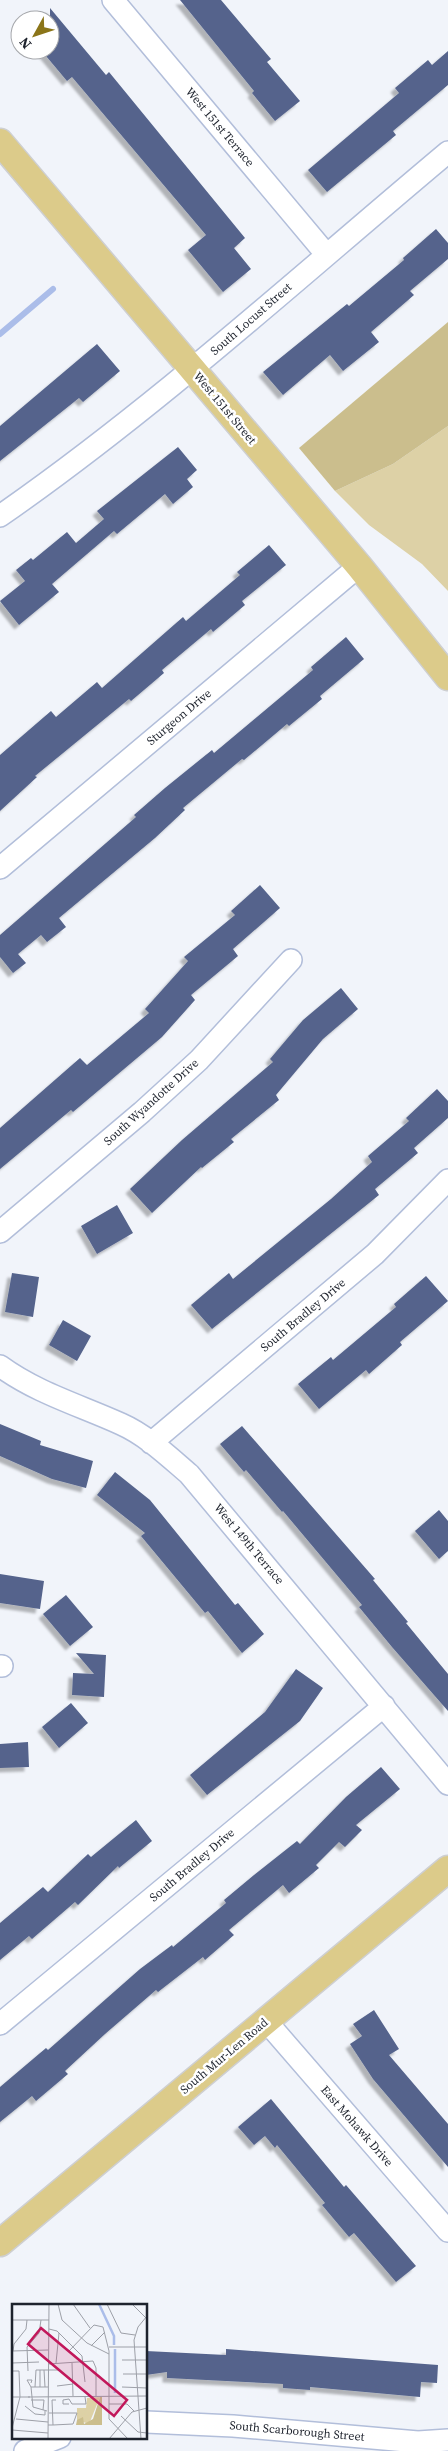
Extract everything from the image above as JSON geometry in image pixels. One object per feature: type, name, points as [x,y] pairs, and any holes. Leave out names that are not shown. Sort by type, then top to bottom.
[{"type":"main road","name":"West 151st Street","points":[[0,142],[359,566],[448,677]]},
{"type":"main road","name":"South Mur-Len Road","points":[[0,2243],[448,1869]]},
{"type":"street","name":"West 151st Terrace","points":[[113,0],[326,254]]},
{"type":"street","name":"South Locust Street","points":[[0,516],[116,431],[448,152]]},
{"type":"street","name":"Sturgeon Drive","points":[[0,868],[359,566]]},
{"type":"street","name":"South Wyandotte Drive","points":[[0,1232],[142,1112],[199,1060],[291,960]]},
{"type":"street","name":"South Bradley Drive","points":[[151,1442],[375,1254],[448,1180]]},
{"type":"street","name":"West 149th Terrace","points":[[0,1366],[22,1381],[49,1395],[122,1425],[151,1442],[189,1474],[448,1784]]},
{"type":"street","name":"South Bradley Drive","points":[[0,2024],[384,1706]]},
{"type":"street","name":"East Mohawk Drive","points":[[266,2021],[448,2231]]},
{"type":"street","name":"South Scarborough Street","points":[[148,2422],[233,2426],[418,2442],[448,2440]]},
{"type":"street","points":[[25,2451],[58,2438]]},
{"type":"shaded area","points":[[448,322],[448,426],[393,464],[335,491],[299,448]]},
{"type":"shaded area","points":[[448,426],[448,591],[422,564],[369,525],[335,491],[393,464]]},
{"type":"building","points":[[180,0],[221,0],[271,59],[267,62],[300,101],[275,121],[252,93],[254,91]]},
{"type":"building","points":[[60,20],[106,75],[109,72],[245,238],[234,248],[251,269],[223,292],[188,250],[206,235],[72,77],[67,81],[49,60],[60,60]]},
{"type":"building","points":[[448,51],[448,85],[393,131],[396,135],[327,192],[308,170],[399,93],[395,88],[428,60],[432,65]]},
{"type":"building","points":[[436,229],[448,243],[448,259],[410,291],[414,295],[371,332],[379,342],[343,371],[330,355],[283,395],[263,372],[347,304],[349,306],[404,260],[403,258]]},
{"type":"building","points":[[97,344],[120,371],[83,402],[79,398],[0,461],[0,426]]},
{"type":"building","points":[[178,447],[197,470],[187,479],[193,487],[173,504],[165,494],[117,534],[114,531],[52,584],[59,592],[19,625],[0,601],[25,581],[16,570],[31,558],[33,560],[67,532],[76,543],[104,519],[97,511]]},
{"type":"building","points":[[269,545],[286,565],[242,601],[245,605],[213,632],[211,629],[162,670],[164,673],[131,701],[129,699],[35,776],[37,777],[0,811],[0,755],[51,711],[56,717],[97,682],[102,688],[183,617],[186,621],[240,575],[237,572]]},
{"type":"building","points":[[346,637],[364,659],[320,696],[322,699],[289,726],[287,724],[244,760],[242,759],[183,808],[185,810],[155,838],[59,918],[66,927],[47,942],[41,935],[18,954],[26,963],[13,973],[0,957],[0,935],[136,817],[134,815],[165,788],[212,750],[214,753],[313,670],[311,667]]},
{"type":"building","points":[[260,885],[280,908],[233,949],[238,956],[191,995],[195,1000],[162,1037],[73,1112],[71,1110],[0,1169],[0,1128],[80,1058],[87,1065],[149,1013],[145,1009],[188,961],[184,957],[235,915],[231,911]]},
{"type":"building","points":[[341,988],[358,1009],[323,1039],[276,1095],[279,1100],[231,1139],[234,1142],[201,1167],[152,1213],[130,1189],[182,1140],[273,1062],[270,1059],[303,1020]]},
{"type":"building","points":[[437,1089],[448,1101],[448,1118],[414,1148],[418,1153],[375,1189],[379,1195],[212,1329],[191,1305],[229,1273],[233,1279],[331,1199],[372,1162],[368,1156],[409,1121],[406,1118]]},
{"type":"building","points":[[117,1205],[133,1233],[97,1254],[81,1226]]},
{"type":"building","points":[[12,1273],[39,1277],[33,1317],[5,1312]]},
{"type":"building","points":[[426,1276],[448,1301],[400,1342],[402,1345],[369,1374],[366,1370],[319,1409],[298,1384],[331,1357],[333,1360],[396,1307],[394,1304]]},
{"type":"building","points":[[63,1320],[91,1336],[77,1361],[49,1345]]},
{"type":"building","points":[[0,1424],[41,1441],[40,1445],[93,1461],[86,1488],[52,1479],[0,1456]]},
{"type":"building","points":[[242,1426],[375,1579],[373,1580],[448,1674],[448,1711],[359,1607],[362,1605],[283,1511],[246,1470],[244,1472],[220,1444]]},
{"type":"building","points":[[115,1472],[150,1500],[235,1605],[238,1603],[264,1634],[242,1653],[208,1611],[205,1613],[141,1536],[145,1533],[97,1495]]},
{"type":"building","points":[[439,1510],[448,1521],[448,1551],[439,1559],[415,1531]]},
{"type":"building","points":[[0,1574],[44,1581],[40,1609],[0,1603]]},
{"type":"building","points":[[66,1595],[93,1627],[70,1646],[43,1614]]},
{"type":"building","points":[[76,1653],[106,1655],[104,1697],[72,1695],[73,1673],[94,1674]]},
{"type":"building","points":[[296,1669],[323,1688],[300,1721],[207,1795],[190,1775],[265,1712]]},
{"type":"building","points":[[71,1703],[88,1723],[59,1748],[42,1727]]},
{"type":"building","points":[[28,1742],[29,1767],[0,1768],[0,1744]]},
{"type":"building","points":[[381,1767],[400,1789],[356,1825],[362,1830],[345,1847],[339,1842],[316,1865],[319,1868],[289,1893],[283,1885],[229,1930],[234,1935],[205,1960],[203,1957],[158,1992],[156,1990],[65,2071],[68,2074],[36,2101],[32,2096],[0,2122],[0,2087],[46,2048],[48,2050],[140,1969],[172,1945],[173,1947],[226,1903],[224,1900],[254,1875],[297,1841],[300,1844],[346,1797]]},
{"type":"building","points":[[136,1820],[152,1841],[119,1868],[118,1866],[78,1905],[75,1902],[32,1939],[29,1936],[0,1960],[0,1923],[43,1887],[48,1892],[88,1854],[91,1857]]},
{"type":"building","points":[[374,2010],[399,2049],[389,2055],[448,2124],[448,2167],[373,2079],[350,2044],[362,2036],[353,2024]]},
{"type":"building","points":[[271,2099],[344,2187],[346,2185],[416,2266],[396,2282],[354,2233],[349,2237],[322,2205],[325,2203],[277,2145],[275,2148],[265,2136],[254,2145],[238,2127]]},
{"type":"building","points":[[226,2349],[438,2365],[437,2383],[421,2382],[420,2397],[310,2387],[310,2390],[283,2388],[283,2384],[167,2378],[167,2372],[148,2375],[148,2351],[226,2355]]},
{"type":"waterway","points":[[0,334],[53,289]]}]
